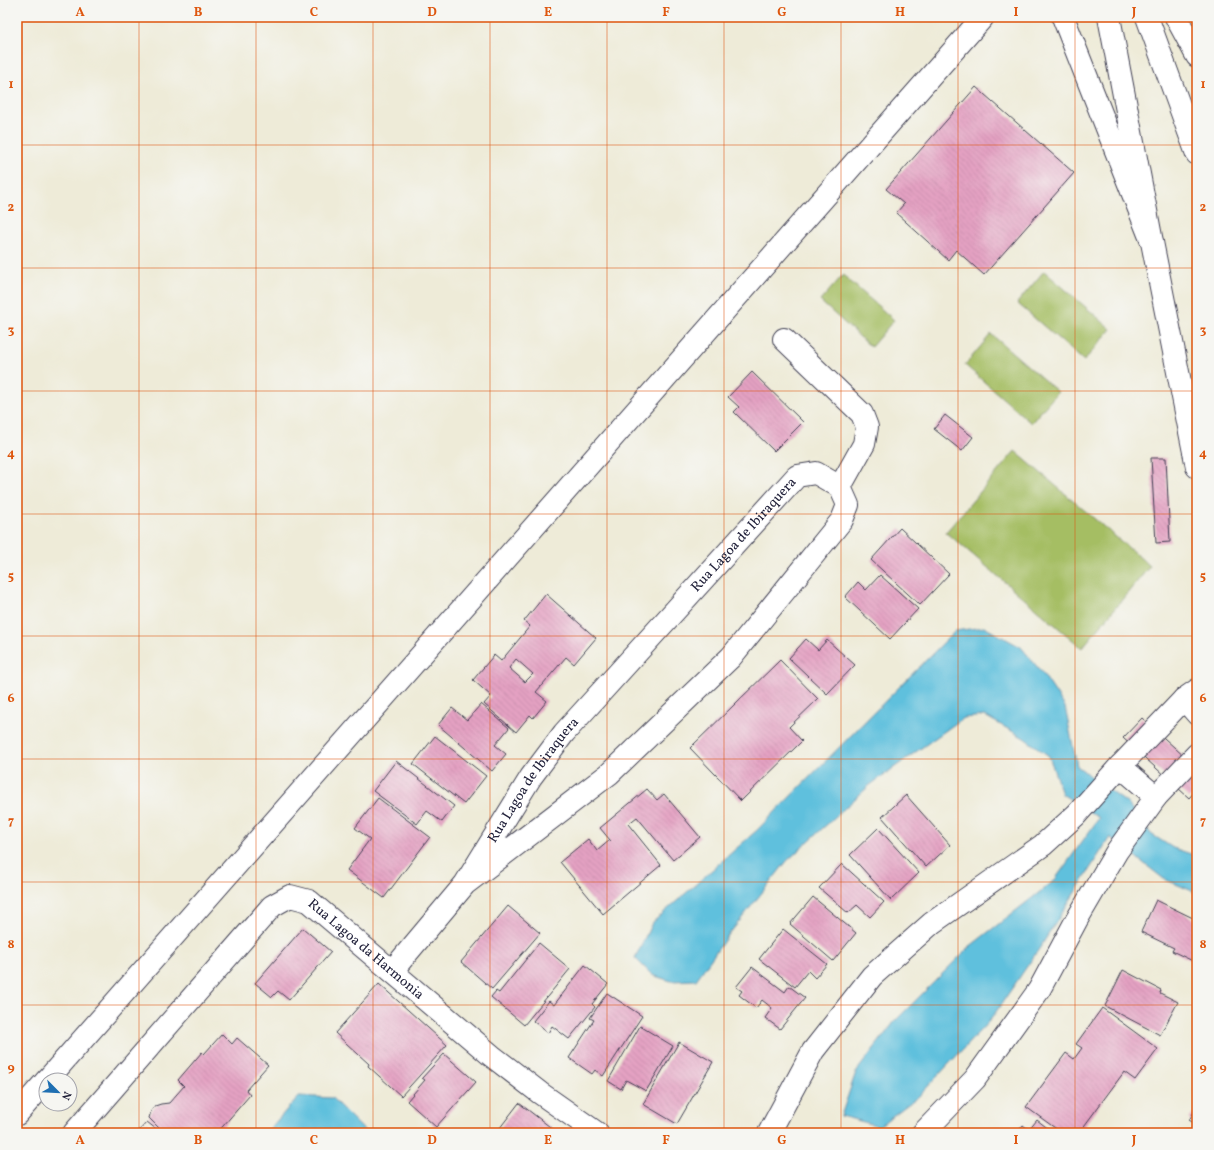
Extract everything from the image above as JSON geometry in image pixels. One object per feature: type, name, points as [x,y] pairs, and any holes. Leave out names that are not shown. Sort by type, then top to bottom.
[{"type":"street","points":[[54,1072],[983,17]]},
{"type":"street","points":[[1063,17],[1152,242]]},
{"type":"street","points":[[1109,17],[1197,467]]},
{"type":"street","points":[[1147,17],[1197,154]]},
{"type":"street","points":[[1176,17],[1197,56]]},
{"type":"street","points":[[784,339],[862,414],[868,427],[864,444],[840,487]]},
{"type":"street","name":"Rua Lagoa de Ibiraquera","points":[[392,970],[465,884],[531,777],[564,733],[797,476],[816,473],[840,487],[848,506],[842,520],[731,657],[609,774],[465,884]]},
{"type":"street","points":[[769,1133],[812,1050],[872,976],[932,923],[1042,845],[1076,816],[1114,772],[1193,701]]},
{"type":"street","points":[[923,1133],[975,1078],[1039,990],[1117,851],[1156,797],[1197,754]]},
{"type":"street","points":[[1114,772],[1156,797]]},
{"type":"street","name":"Rua Lagoa da Harmonia","points":[[74,1133],[272,906],[290,896],[309,901],[492,1056],[591,1132]]},
{"type":"street","points":[[17,1114],[38,1090]]},
{"type":"green space","points":[[1044,271],[1111,329],[1084,361],[1017,303]]},
{"type":"green space","points":[[843,275],[894,320],[871,347],[820,301]]},
{"type":"green space","points":[[991,334],[1058,392],[1031,423],[965,365]]},
{"type":"green space","points":[[1015,451],[1150,566],[1082,648],[946,532]]},
{"type":"water","points":[[984,627],[1021,647],[1043,674],[1065,707],[1077,766],[1128,804],[1151,834],[1173,848],[1197,856],[1197,893],[1164,879],[1110,837],[1041,946],[991,1019],[919,1096],[879,1126],[841,1116],[856,1072],[895,1021],[969,947],[1054,881],[1099,818],[1062,794],[1049,756],[1024,738],[985,716],[963,718],[870,785],[787,861],[726,938],[696,980],[671,981],[652,975],[635,958],[652,923],[756,831],[955,631]]},
{"type":"water","points":[[299,1096],[332,1098],[367,1133],[266,1133]]},
{"type":"building","points":[[976,87],[1074,173],[984,275],[956,250],[948,260],[896,213],[904,204],[886,189]]},
{"type":"building","points":[[752,372],[803,422],[774,451],[734,412],[739,407],[728,397]]},
{"type":"building","points":[[945,415],[973,437],[962,451],[934,429]]},
{"type":"building","points":[[1151,458],[1166,458],[1170,542],[1156,543]]},
{"type":"building","points":[[900,528],[949,574],[920,605],[871,560]]},
{"type":"building","points":[[880,575],[918,609],[890,639],[845,597],[858,582],[866,590]]},
{"type":"building","points":[[546,594],[596,638],[574,664],[566,657],[536,692],[547,701],[533,718],[530,715],[516,732],[484,704],[491,696],[473,680],[494,655],[501,661],[530,626],[524,621]],"holes":[[[516,659],[533,674],[525,682],[509,668]]]},
{"type":"building","points":[[806,639],[818,650],[827,640],[855,665],[827,694],[789,658]]},
{"type":"building","points":[[780,660],[818,699],[789,727],[802,741],[741,801],[690,748]]},
{"type":"building","points":[[481,704],[509,728],[495,745],[506,754],[492,771],[438,725],[452,708],[467,720]]},
{"type":"building","points":[[1142,718],[1197,768],[1197,789],[1189,798],[1123,738]]},
{"type":"building","points":[[435,736],[486,776],[464,804],[413,764]]},
{"type":"building","points":[[396,761],[454,806],[442,822],[427,811],[417,824],[373,791]]},
{"type":"building","points":[[647,789],[657,800],[664,794],[700,837],[673,860],[637,817],[628,824],[661,865],[603,914],[560,862],[588,839],[597,851],[610,840],[600,828]]},
{"type":"building","points":[[906,795],[950,845],[926,867],[882,817]]},
{"type":"building","points":[[378,798],[430,837],[384,898],[347,870],[370,839],[355,828]]},
{"type":"building","points":[[878,828],[919,873],[891,900],[850,855]]},
{"type":"building","points":[[842,864],[884,902],[870,917],[857,905],[848,913],[819,888]]},
{"type":"building","points":[[813,897],[856,933],[833,961],[790,924]]},
{"type":"building","points":[[1156,900],[1197,920],[1197,963],[1172,951],[1174,948],[1141,932]]},
{"type":"building","points":[[508,906],[540,933],[492,989],[461,962]]},
{"type":"building","points":[[303,928],[331,952],[289,1000],[278,991],[272,997],[255,983]]},
{"type":"building","points":[[783,929],[827,964],[815,978],[808,971],[795,987],[759,959]]},
{"type":"building","points":[[539,943],[570,969],[524,1025],[491,997],[496,991],[499,993]]},
{"type":"building","points":[[585,965],[608,984],[592,1004],[595,1007],[569,1039],[552,1026],[548,1033],[533,1021],[549,1001],[554,1005]]},
{"type":"building","points":[[752,967],[785,992],[789,986],[805,998],[780,1029],[765,1018],[772,1008],[762,1000],[756,1008],[739,995],[742,991],[736,987]]},
{"type":"building","points":[[1123,970],[1161,990],[1160,993],[1178,1002],[1160,1035],[1105,1006]]},
{"type":"building","points":[[379,984],[447,1045],[401,1096],[335,1033]]},
{"type":"building","points":[[607,993],[642,1016],[603,1076],[595,1070],[592,1074],[569,1058],[594,1020],[590,1018]]},
{"type":"building","points":[[1102,1008],[1158,1049],[1135,1080],[1124,1072],[1079,1133],[1062,1133],[1026,1107],[1066,1053],[1074,1059],[1082,1048],[1076,1044]]},
{"type":"building","points":[[640,1026],[673,1046],[646,1091],[626,1080],[621,1089],[608,1081]]},
{"type":"building","points":[[222,1034],[232,1044],[237,1038],[268,1065],[246,1090],[250,1095],[217,1133],[164,1133],[149,1118],[151,1111],[155,1106],[169,1103],[184,1086],[178,1080],[202,1052],[204,1054]]},
{"type":"building","points":[[679,1042],[713,1062],[677,1124],[643,1104]]},
{"type":"building","points":[[444,1054],[476,1082],[436,1127],[407,1101],[425,1080],[422,1078]]},
{"type":"building","points":[[519,1103],[554,1130],[551,1133],[496,1133]]},
{"type":"building","points":[[1197,1107],[1197,1125],[1189,1120]]},
{"type":"building","points":[[1037,1120],[1054,1133],[1017,1133],[1023,1125],[1029,1130]]},
{"type":"building","points":[[147,1122],[156,1129],[153,1133],[137,1133]]}]
